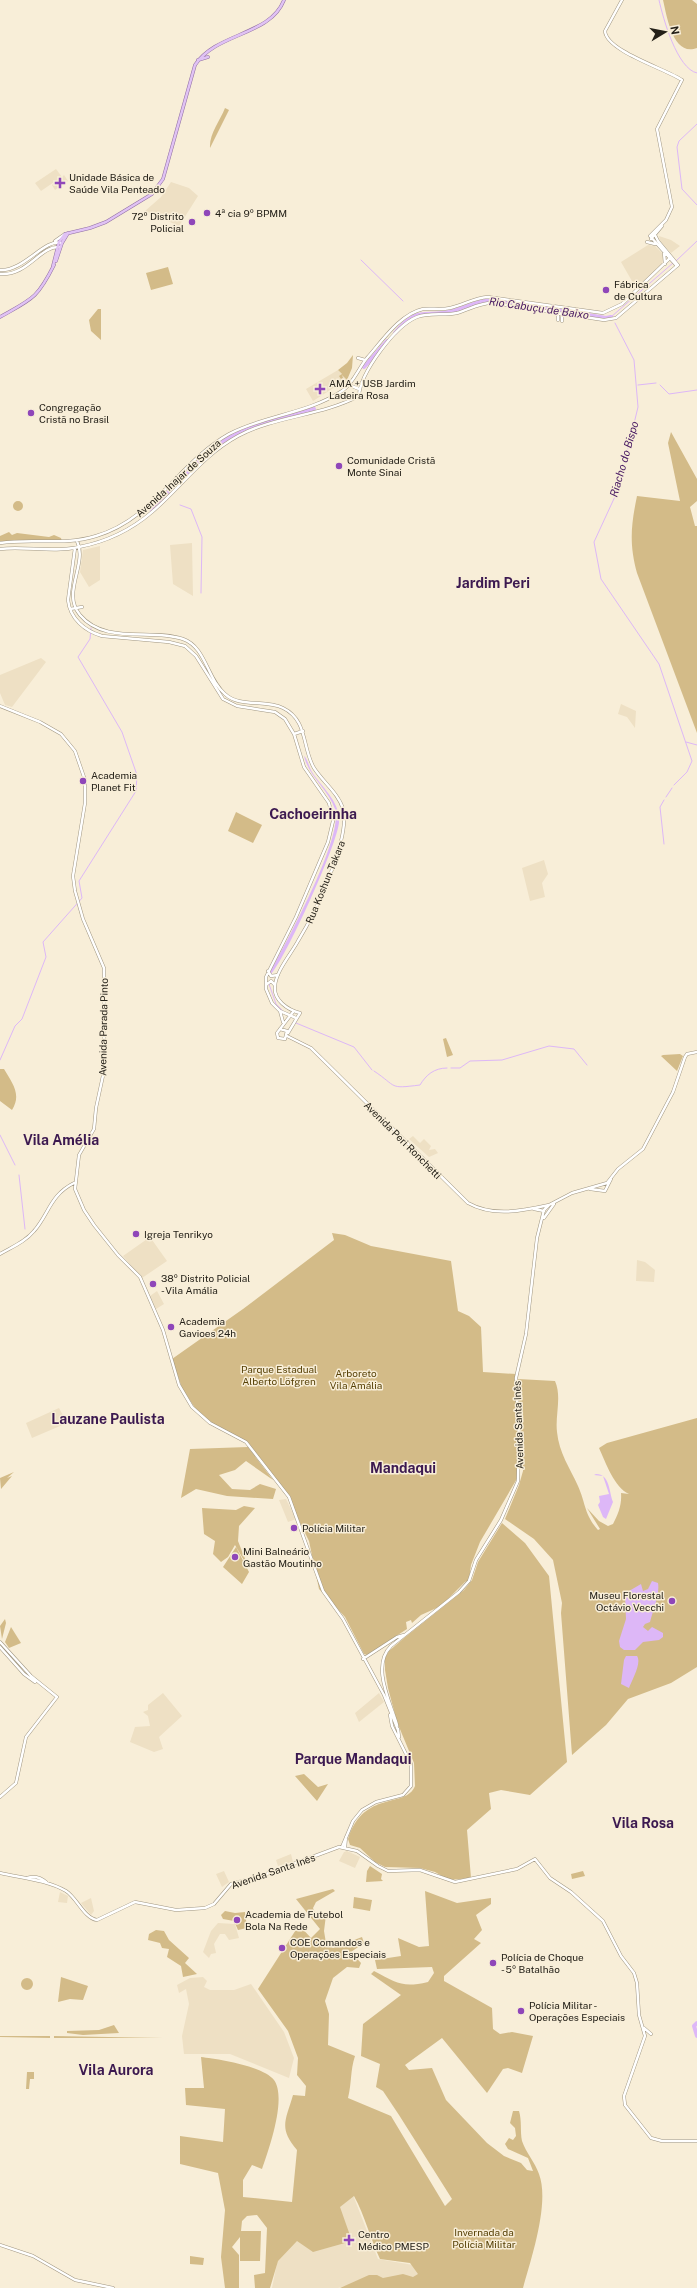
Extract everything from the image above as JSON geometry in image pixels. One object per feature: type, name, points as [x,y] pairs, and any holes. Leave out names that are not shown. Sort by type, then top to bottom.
[{"type":"main road","points":[[0,270],[17,267],[69,232],[94,227],[106,222],[158,189],[163,179],[174,142],[191,74],[198,60],[206,51],[219,43],[269,20],[276,13],[284,0]]},
{"type":"main road","points":[[622,0],[605,31],[606,36],[617,48],[682,80],[672,104],[658,126],[659,144],[667,173],[672,207],[662,225],[651,238],[674,260],[677,265],[616,318],[604,320],[488,303],[450,314],[418,317],[403,328],[374,360],[359,387],[349,385],[366,360],[402,320],[418,311],[451,308],[474,299],[488,297],[603,313],[622,304],[670,258]]},
{"type":"main road","points":[[198,60],[208,57]]},
{"type":"main road","points":[[53,243],[60,242],[69,232]]},
{"type":"main road","points":[[656,233],[658,244],[663,251],[674,260]]},
{"type":"main road","points":[[0,317],[31,300],[45,282],[53,266],[60,242],[65,234]]},
{"type":"main road","points":[[647,242],[658,244]]},
{"type":"main road","points":[[0,274],[19,271],[52,248],[59,247]]},
{"type":"main road","points":[[663,251],[665,264]]},
{"type":"main road","points":[[558,313],[558,320]]},
{"type":"main road","points":[[562,314],[562,321]]},
{"type":"main road","points":[[358,358],[366,360]]},
{"type":"main road","name":"Avenida Inajar de Souza","points":[[0,543],[77,541],[104,534],[136,518],[153,504],[206,450],[229,434],[258,421],[317,405],[349,385]]},
{"type":"main road","name":"Avenida Inajar de Souza","points":[[0,549],[75,548],[106,540],[139,522],[156,508],[212,452],[240,434],[359,396],[359,387]]},
{"type":"main road","points":[[77,541],[80,547],[73,598],[75,608],[81,616],[96,627],[110,632],[184,640],[197,650],[219,688],[227,696],[241,702],[267,703],[281,708],[296,718],[303,731],[294,734]]},
{"type":"main road","points":[[25,542],[26,548]]},
{"type":"main road","points":[[75,548],[68,595],[70,609],[78,622],[93,633],[96,632],[96,627]]},
{"type":"main road","points":[[71,579],[75,580]]},
{"type":"main road","points":[[70,609],[82,607]]},
{"type":"main road","name":"Rua Koshun Takara","points":[[93,633],[104,636],[174,642],[185,646],[196,656],[223,699],[237,706],[275,712],[285,719],[294,734],[307,773],[329,803],[333,821],[328,842],[292,926],[268,970],[265,985]]},
{"type":"main road","name":"Avenida Parada Pinto","points":[[0,706],[40,722],[61,734],[75,751],[84,775],[85,803],[74,860],[73,879],[74,891],[84,924],[104,968],[104,1071],[92,1134],[79,1156],[74,1183]]},
{"type":"main road","name":"Rua Koshun Takara","points":[[275,986],[278,975],[316,908],[345,827],[343,807],[314,767],[303,731]]},
{"type":"main road","points":[[298,747],[307,748]]},
{"type":"main road","points":[[268,970],[271,976],[278,975]]},
{"type":"main road","points":[[293,1012],[289,1015],[283,1022],[277,1032],[278,1038],[283,1039],[288,1034],[300,1013],[293,1012],[278,998],[275,986],[271,981],[265,985],[270,1000],[280,1011],[289,1015],[296,1018]]},
{"type":"main road","points":[[280,1011],[283,1022]]},
{"type":"main road","points":[[280,1029],[284,1029],[288,1034]]},
{"type":"main road","name":"Avenida Peri Ronchetti","points":[[288,1034],[316,1053],[465,1201],[488,1212],[533,1209]]},
{"type":"main road","points":[[545,1212],[550,1206],[572,1194],[602,1184],[611,1178],[618,1169],[646,1145],[673,1092],[687,1054],[697,1052]]},
{"type":"main road","points":[[589,1189],[604,1190],[608,1188],[611,1178]]},
{"type":"main road","points":[[0,1254],[20,1243],[33,1232],[52,1201],[62,1191],[74,1183],[88,1216],[118,1255],[140,1277],[163,1330],[179,1385],[192,1407],[210,1423],[246,1442],[288,1497],[323,1590],[343,1619],[363,1660],[393,1640],[406,1635]]},
{"type":"main road","points":[[602,1184],[604,1190]]},
{"type":"main road","points":[[533,1209],[550,1206]]},
{"type":"main road","name":"Avenida Santa Inês","points":[[399,1737],[381,1665],[386,1652],[459,1592],[469,1581],[476,1560],[502,1520],[518,1481],[519,1438],[516,1378],[526,1334],[537,1238],[545,1212],[550,1206]]},
{"type":"main road","points":[[538,1208],[545,1212]]},
{"type":"main road","points":[[533,1209],[545,1212]]},
{"type":"main road","points":[[393,1640],[400,1640]]},
{"type":"main road","points":[[0,1642],[41,1685]]},
{"type":"main road","points":[[0,1647],[24,1674],[57,1697],[26,1737],[16,1783],[0,1797]]},
{"type":"main road","name":"Avenida Santa Inês","points":[[363,1660],[387,1705],[398,1730]]},
{"type":"main road","name":"Avenida Santa Inês","points":[[390,1701],[390,1720]]},
{"type":"main road","name":"Avenida Santa Inês","points":[[0,1873],[43,1881],[68,1893],[89,1916],[95,1920],[135,1902],[176,1910],[201,1910],[214,1904],[231,1884],[261,1876],[343,1847],[346,1836],[362,1810],[376,1802],[403,1795],[411,1786],[411,1764],[390,1720],[387,1705]]},
{"type":"main road","points":[[343,1847],[357,1851],[378,1866],[388,1871],[420,1870],[455,1882],[517,1869],[535,1858],[550,1878],[567,1889],[603,1921],[625,1961],[633,1972],[637,1983],[639,2014],[644,2039],[624,2096],[625,2105],[651,2138],[662,2141],[697,2141]]},
{"type":"main road","points":[[642,2027],[651,2034]]},
{"type":"main road","points":[[0,2245],[33,2256],[75,2280],[113,2288]]},
{"type":"shaded area","points":[[56,169],[62,177],[64,175],[68,181],[55,190],[52,185],[57,180],[41,191],[35,183]]},
{"type":"shaded area","points":[[171,182],[189,188],[198,196],[179,226],[145,211],[161,197]]},
{"type":"shaded area","points":[[659,236],[671,240],[680,246],[671,253],[660,241]]},
{"type":"shaded area","points":[[648,245],[655,246],[662,253],[662,265],[636,288],[621,262]]},
{"type":"shaded area","name":"AMA + USB Jardim Ladeira Rosa","points":[[338,370],[347,380],[344,385],[335,387],[313,401],[306,389]]},
{"type":"shaded area","points":[[192,543],[193,596],[173,584],[170,545]]},
{"type":"shaded area","points":[[100,546],[100,580],[89,587],[80,572],[83,550]]},
{"type":"shaded area","points":[[41,658],[46,662],[12,707],[5,705],[0,693],[0,675]]},
{"type":"shaded area","points":[[621,704],[636,711],[635,728],[627,717],[618,714]]},
{"type":"shaded area","points":[[304,756],[316,778],[334,801],[339,814],[339,822],[330,853],[310,901],[278,964],[271,974],[270,972],[300,915],[323,865],[331,842],[335,823],[335,809],[332,802],[314,777],[306,763]]},
{"type":"shaded area","points":[[544,860],[548,874],[542,883],[545,897],[530,901],[522,868]]},
{"type":"shaded area","points":[[413,1136],[420,1143],[424,1139],[431,1146],[429,1150],[435,1149],[438,1153],[429,1157],[409,1139]]},
{"type":"shaded area","points":[[150,1237],[167,1261],[142,1278],[123,1256]]},
{"type":"shaded area","points":[[637,1260],[645,1262],[655,1270],[654,1282],[636,1281]]},
{"type":"shaded area","points":[[157,1291],[164,1304],[156,1309],[150,1296]]},
{"type":"shaded area","points":[[59,1408],[67,1423],[32,1438],[26,1423]]},
{"type":"shaded area","points":[[603,1476],[608,1484],[613,1502],[606,1519],[603,1517],[598,1505],[600,1502],[599,1496],[609,1494]]},
{"type":"shaded area","points":[[286,1499],[296,1519],[288,1522],[279,1500]]},
{"type":"shaded area","points":[[652,1581],[658,1583],[657,1597],[650,1622],[645,1624],[643,1627],[648,1631],[652,1627],[663,1633],[663,1637],[659,1640],[643,1642],[635,1650],[624,1650],[620,1647],[619,1641],[626,1619],[625,1597],[629,1591],[641,1584],[643,1591],[648,1589]]},
{"type":"shaded area","points":[[626,1656],[637,1656],[638,1659],[637,1667],[629,1688],[621,1684],[624,1660]]},
{"type":"shaded area","points":[[163,1693],[182,1716],[159,1737],[163,1749],[154,1752],[130,1742],[135,1727],[150,1726],[148,1716],[143,1712],[148,1710],[148,1705]]},
{"type":"shaded area","points":[[379,1693],[384,1702],[359,1722],[355,1713]]},
{"type":"shaded area","points":[[347,1851],[360,1857],[355,1868],[339,1861],[344,1852]]},
{"type":"shaded area","points":[[291,1854],[293,1862],[278,1866],[276,1860]]},
{"type":"shaded area","points":[[224,1871],[229,1882],[222,1887],[216,1874]]},
{"type":"shaded area","points":[[60,1892],[68,1896],[67,1903],[58,1902]]},
{"type":"shaded area","points":[[91,1898],[94,1911],[91,1915],[81,1903]]},
{"type":"shaded area","points":[[218,1923],[235,1924],[239,1938],[229,1940],[225,1934],[220,1934],[214,1944],[216,1953],[211,1954],[209,1958],[203,1952],[211,1931]]},
{"type":"shaded area","points":[[203,1977],[207,1981],[204,1987],[210,1990],[234,1990],[251,1984],[284,2032],[294,2058],[289,2078],[230,2054],[184,2054],[182,2036],[189,2004],[186,1989],[179,1993],[177,1985],[190,1978]]},
{"type":"shaded area","name":"Centro Médico PMESP","points":[[351,2190],[378,2259],[425,2267],[422,2288],[363,2282],[338,2288],[272,2288],[278,2258],[331,2203]]},
{"type":"green space","points":[[663,0],[692,0],[697,4],[697,48],[689,49],[682,47],[672,34]]},
{"type":"green space","points":[[225,108],[229,110],[210,148],[211,138]]},
{"type":"green space","points":[[168,267],[173,284],[151,290],[146,273]]},
{"type":"green space","points":[[98,309],[101,309],[101,340],[91,331],[89,320]]},
{"type":"green space","points":[[353,355],[352,368],[347,380],[342,375],[343,378],[341,379],[339,376],[342,374],[338,370],[347,363]]},
{"type":"green space","points":[[671,432],[697,479],[697,501],[690,507],[695,526],[697,526],[697,733],[637,573],[634,563],[632,544],[632,525],[637,496],[680,501],[668,443]]},
{"type":"green space","points":[[18,501],[23,506],[18,511],[13,506]]},
{"type":"green space","points":[[9,532],[12,535],[17,533],[49,537],[54,535],[61,538],[62,542],[0,541],[0,536]]},
{"type":"green space","points":[[236,812],[262,825],[253,843],[228,831]]},
{"type":"green space","points":[[446,1038],[453,1055],[447,1057],[443,1039]]},
{"type":"green space","points":[[680,1054],[683,1056],[677,1071],[661,1056],[663,1055]]},
{"type":"green space","points":[[0,1069],[4,1069],[15,1089],[16,1099],[12,1110],[0,1101]]},
{"type":"green space","name":"Parque Estadual Alberto Löfgren","points":[[332,1233],[345,1235],[371,1246],[451,1261],[458,1311],[469,1316],[481,1327],[483,1372],[516,1374],[518,1477],[480,1542],[471,1565],[469,1580],[465,1582],[441,1606],[421,1615],[412,1623],[411,1620],[406,1622],[407,1629],[367,1655],[364,1654],[345,1617],[319,1589],[309,1541],[283,1488],[249,1445],[207,1421],[197,1411],[182,1388],[172,1359],[243,1309],[334,1240]]},
{"type":"green space","points":[[518,1379],[555,1381],[558,1393],[557,1432],[560,1447],[581,1492],[590,1519],[598,1530],[600,1529],[587,1508],[599,1521],[608,1526],[613,1524],[618,1513],[621,1502],[621,1493],[629,1494],[619,1486],[615,1480],[599,1448],[607,1443],[697,1418],[697,1667],[671,1683],[628,1699],[606,1725],[572,1755],[561,1613],[562,1603],[553,1560],[534,1539],[505,1519],[523,1471]]},
{"type":"green space","points":[[248,1447],[273,1480],[246,1461],[235,1470],[219,1475],[232,1489],[250,1490],[260,1484],[276,1489],[273,1499],[227,1496],[196,1489],[181,1498],[190,1449]]},
{"type":"green space","points":[[14,1472],[7,1478],[12,1476],[1,1489],[0,1478]]},
{"type":"green space","points":[[244,1506],[255,1508],[239,1526],[238,1541],[249,1569],[235,1545],[228,1557],[221,1562],[213,1554],[215,1541],[204,1534],[202,1508],[236,1510]]},
{"type":"green space","points":[[502,1523],[525,1543],[549,1576],[567,1762],[530,1795],[501,1790],[489,1793],[491,1809],[467,1830],[471,1878],[449,1880],[435,1872],[420,1868],[385,1867],[375,1862],[360,1848],[350,1845],[348,1839],[355,1823],[364,1813],[374,1806],[403,1797],[410,1793],[415,1786],[414,1763],[397,1722],[388,1688],[385,1658],[389,1651],[404,1638],[464,1590],[472,1580],[478,1562]]},
{"type":"green space","name":"Mini Balneário Gastão Moutinho","points":[[236,1547],[249,1572],[242,1584],[223,1567]]},
{"type":"green space","points":[[5,1619],[6,1623],[2,1639],[0,1626]]},
{"type":"green space","points":[[11,1627],[21,1643],[9,1648],[5,1642]]},
{"type":"green space","points":[[304,1774],[318,1787],[328,1784],[317,1801],[295,1776]]},
{"type":"green space","points":[[370,1866],[382,1874],[381,1879],[383,1881],[366,1882],[367,1871]]},
{"type":"green space","points":[[583,1871],[585,1876],[572,1879],[571,1874]]},
{"type":"green space","name":"Invernada da Polícia Militar","points":[[333,1889],[335,1891],[316,1902],[313,1908],[316,1915],[321,1918],[326,1915],[324,1931],[326,1943],[333,1948],[362,1937],[364,1943],[351,1952],[361,1963],[359,1968],[347,1967],[333,1978],[325,2001],[329,2014],[328,2045],[355,2056],[348,2098],[391,2116],[445,2206],[452,2199],[383,2091],[376,2087],[380,2064],[361,2056],[363,2024],[401,1995],[371,1974],[374,1971],[394,1981],[406,1984],[428,1982],[434,1973],[432,1967],[377,1969],[375,1960],[401,1956],[398,1938],[419,1947],[429,1946],[425,1891],[457,1903],[491,1898],[491,1904],[476,1915],[482,1930],[474,1939],[481,1943],[444,1976],[444,1981],[492,2008],[493,2029],[500,2034],[512,2032],[533,2036],[522,2073],[508,2068],[503,2069],[487,2093],[442,2038],[405,2065],[409,2070],[432,2068],[446,2100],[487,2143],[504,2156],[521,2163],[527,2170],[533,2171],[528,2158],[508,2149],[505,2144],[509,2138],[513,2140],[516,2136],[515,2128],[510,2123],[513,2111],[519,2111],[522,2141],[539,2174],[542,2186],[541,2215],[523,2288],[340,2288],[369,2275],[377,2275],[383,2278],[403,2274],[413,2277],[418,2274],[410,2263],[380,2259],[354,2196],[340,2207],[352,2241],[313,2252],[297,2241],[278,2261],[270,2288],[255,2288],[254,2275],[265,2273],[267,2228],[257,2215],[247,2216],[242,2221],[241,2231],[261,2231],[260,2261],[240,2261],[240,2237],[232,2247],[239,2255],[239,2288],[225,2288],[221,2257],[225,2210],[218,2173],[180,2164],[180,2136],[223,2142],[225,2109],[186,2105],[185,2088],[204,2088],[201,2057],[229,2061],[251,2067],[268,2075],[274,2080],[278,2088],[279,2099],[276,2124],[262,2169],[252,2165],[243,2180],[243,2197],[292,2202],[297,2150],[287,2136],[285,2124],[293,2095],[305,2096],[306,2086],[297,2075],[298,2058],[288,2031],[258,1989],[299,1925],[311,1938],[320,1929],[296,1899]]},
{"type":"green space","points":[[354,1897],[372,1900],[370,1911],[353,1908]]},
{"type":"green space","name":"Academia de Futebol Bola Na Rede","points":[[225,1911],[235,1913],[245,1912],[247,1928],[238,1930],[234,1921],[223,1919],[221,1915]]},
{"type":"green space","points":[[156,1930],[164,1931],[169,1940],[189,1958],[185,1963],[197,1974],[183,1977],[181,1966],[167,1957],[169,1949],[162,1948],[160,1943],[148,1940],[149,1934]]},
{"type":"green space","points":[[61,1977],[88,1986],[83,2000],[70,1999],[58,2002]]},
{"type":"green space","points":[[27,1978],[31,1980],[33,1984],[31,1988],[27,1990],[23,1988],[21,1984],[23,1980]]},
{"type":"green space","points":[[114,2025],[119,2033],[83,2035],[67,2033],[67,2031],[99,2030]]},
{"type":"green space","points":[[50,2036],[50,2038],[0,2037]]},
{"type":"green space","points":[[54,2036],[163,2038],[54,2038]]},
{"type":"green space","points":[[27,2072],[34,2072],[34,2079],[30,2079],[29,2089],[26,2089]]},
{"type":"green space","points":[[190,2256],[204,2258],[203,2265],[190,2264]]},
{"type":"waterway","points":[[659,0],[677,53],[683,62],[697,73]]},
{"type":"waterway","points":[[697,124],[679,141],[677,147],[682,189],[697,205]]},
{"type":"waterway","name":"Rio Cabuçu de Baixo","points":[[676,261],[697,241]]},
{"type":"waterway","points":[[361,260],[403,301]]},
{"type":"waterway","name":"Rio Cabuçu de Baixo","points":[[611,317],[673,263]]},
{"type":"waterway","name":"Rio Cabuçu de Baixo","points":[[395,333],[410,318],[417,315],[443,313],[491,300],[606,318],[611,317]]},
{"type":"waterway","name":"Riacho do Bispo","points":[[615,323],[634,360],[638,407],[618,490],[594,542],[601,579],[659,664],[692,761],[687,772],[674,785]]},
{"type":"waterway","name":"Rio Cabuçu de Baixo","points":[[364,367],[387,341]]},
{"type":"waterway","points":[[638,385],[656,383]]},
{"type":"waterway","points":[[660,385],[669,394],[697,390]]},
{"type":"waterway","points":[[151,509],[201,459],[223,441],[254,426],[314,409]]},
{"type":"waterway","points":[[180,505],[191,509],[202,537],[201,593]]},
{"type":"waterway","points":[[0,1060],[15,1026],[22,1019],[46,957],[43,942],[82,898],[79,881],[136,791],[137,775],[122,732],[78,657],[90,639],[91,628]]},
{"type":"waterway","points":[[686,742],[697,745]]},
{"type":"waterway","points":[[666,797],[672,788]]},
{"type":"waterway","points":[[664,800],[660,807],[664,844]]},
{"type":"waterway","points":[[269,984],[276,1004],[284,1012]]},
{"type":"waterway","points":[[296,1023],[354,1047],[372,1070]]},
{"type":"waterway","points":[[451,1068],[460,1068],[470,1061],[502,1060],[549,1046],[574,1049],[587,1065]]},
{"type":"waterway","points":[[374,1071],[394,1086],[403,1087],[420,1085],[425,1078],[434,1071],[447,1068]]},
{"type":"waterway","points":[[0,1135],[15,1165]]},
{"type":"waterway","points":[[19,1175],[25,1229]]},
{"type":"waterway","points":[[697,2023],[694,2026],[697,2036]]},
{"type":"place","name":"Unidade Básica de Saúde Vila Penteado","points":[[60,183]]},
{"type":"place","name":"4ª cia 9º BPMM","points":[[207,213]]},
{"type":"place","name":"72º Distrito Policial","points":[[192,222]]},
{"type":"place","name":"Fábrica de Cultura","points":[[606,290]]},
{"type":"place","name":"AMA + USB Jardim Ladeira Rosa","points":[[320,389]]},
{"type":"place","name":"Congregação Cristã no Brasil","points":[[31,413]]},
{"type":"place","name":"Comunidade Cristã Monte Sinai","points":[[339,466]]},
{"type":"place","name":"Academia Planet Fit","points":[[83,781]]},
{"type":"place","name":"Igreja Tenrikyo","points":[[136,1234]]},
{"type":"place","name":"38º Distrito Policial - Vila Amália","points":[[153,1284]]},
{"type":"place","name":"Academia Gavioes 24h","points":[[171,1327]]},
{"type":"place","name":"Polícia Militar","points":[[294,1528]]},
{"type":"place","name":"Mini Balneário Gastão Moutinho","points":[[235,1557]]},
{"type":"place","name":"Museu Florestal Octávio Vecchi","points":[[672,1601]]},
{"type":"place","name":"Academia de Futebol Bola Na Rede","points":[[237,1920]]},
{"type":"place","name":"COE Comandos e Operações Especiais","points":[[282,1948]]},
{"type":"place","name":"Polícia de Choque - 5º Batalhão","points":[[493,1963]]},
{"type":"place","name":"Polícia Militar - Operações Especiais","points":[[521,2011]]},
{"type":"place","name":"Centro Médico PMESP","points":[[349,2240]]},
{"type":"district","name":"Jardim Peri","points":[[493,583]]},
{"type":"district","name":"Cachoeirinha","points":[[313,814]]},
{"type":"district","name":"Vila Amélia","points":[[61,1140]]},
{"type":"district","name":"Lauzane Paulista","points":[[108,1419]]},
{"type":"district","name":"Mandaqui","points":[[403,1468]]},
{"type":"district","name":"Parque Mandaqui","points":[[353,1759]]},
{"type":"district","name":"Vila Rosa","points":[[643,1823]]},
{"type":"district","name":"Vila Aurora","points":[[116,2070]]},
{"type":"park label","name":"Arboreto Vila Amália","points":[[356,1378]]}]
